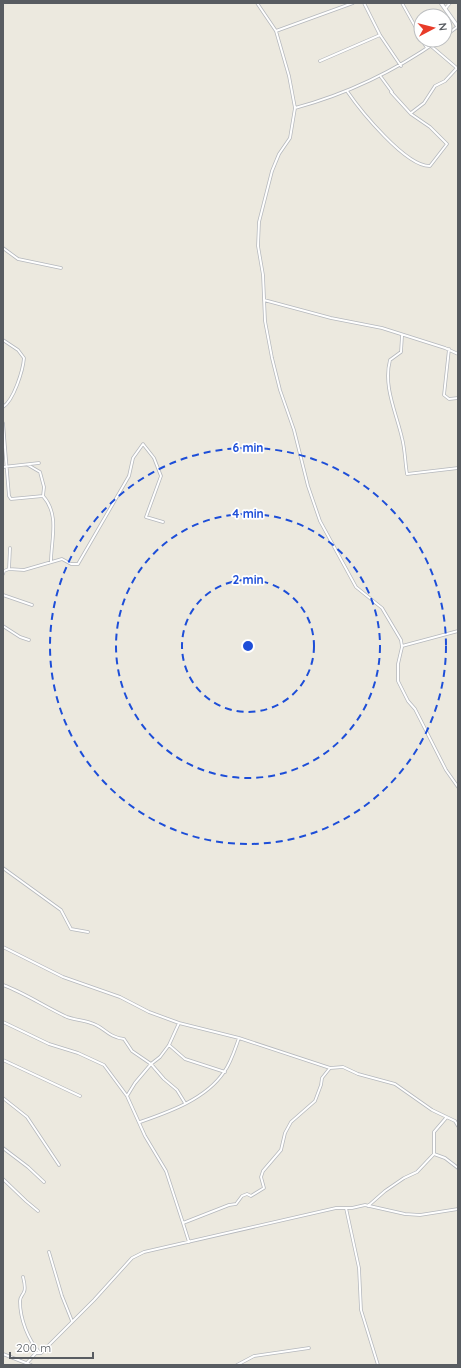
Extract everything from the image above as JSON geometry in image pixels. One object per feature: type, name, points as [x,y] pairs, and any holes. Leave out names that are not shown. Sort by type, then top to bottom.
[{"type":"street","points":[[276,31],[353,3]]},
{"type":"street","points":[[364,3],[380,35],[401,66]]},
{"type":"street","points":[[402,3],[413,23]]},
{"type":"street","points":[[259,4],[276,31],[289,76],[295,108],[290,138],[279,154],[272,171],[259,222],[258,246],[264,275],[264,300],[269,343],[280,390],[294,430],[308,486],[320,521],[356,587],[360,592],[382,608],[401,640],[402,646],[398,664],[399,685],[408,701],[415,708],[446,770],[458,787]]},
{"type":"street","points":[[320,61],[380,35]]},
{"type":"street","points":[[295,108],[347,90],[381,76],[401,66],[427,48]]},
{"type":"street","points":[[411,114],[424,103],[432,88],[445,81],[457,69],[433,48]]},
{"type":"street","points":[[347,90],[358,108],[386,138],[417,163],[430,166],[447,144],[430,127],[411,114],[391,92],[381,76]]},
{"type":"street","points":[[3,248],[18,259],[61,268]]},
{"type":"street","points":[[264,300],[331,318],[382,328],[402,336],[449,349],[458,354]]},
{"type":"street","points":[[402,336],[401,352],[390,360],[387,378],[402,439],[407,474],[458,468]]},
{"type":"street","points":[[3,340],[18,350],[24,358],[24,367],[8,404],[3,407]]},
{"type":"street","points":[[449,349],[444,395],[449,399],[458,398]]},
{"type":"street","points":[[3,423],[9,496],[11,499],[43,496]]},
{"type":"street","points":[[3,574],[4,571],[9,569],[24,570],[62,559],[71,564],[78,564],[129,476],[133,458],[143,444],[154,458],[161,476],[146,516],[163,522]]},
{"type":"street","points":[[3,467],[39,463]]},
{"type":"street","points":[[28,465],[40,472],[44,487],[43,496],[47,501],[52,515],[54,528],[52,562]]},
{"type":"street","points":[[9,569],[10,548]]},
{"type":"street","points":[[3,594],[32,605]]},
{"type":"street","points":[[3,626],[20,637],[30,640]]},
{"type":"street","points":[[402,646],[458,630]]},
{"type":"street","points":[[3,868],[61,910],[71,929],[88,932]]},
{"type":"street","points":[[3,947],[63,977],[120,997],[149,1012],[179,1023],[239,1038],[330,1068],[343,1067],[358,1074],[395,1084],[446,1118],[455,1122],[458,1126]]},
{"type":"street","points":[[3,985],[17,990],[69,1018],[79,1021],[92,1022],[113,1038],[124,1039],[132,1051],[151,1064],[164,1079],[177,1090],[186,1103]]},
{"type":"street","points":[[3,1022],[49,1044],[78,1053],[104,1065],[127,1096],[145,1136],[166,1171],[189,1242]]},
{"type":"street","points":[[127,1096],[135,1083],[169,1046],[179,1023]]},
{"type":"street","points":[[140,1123],[186,1103],[206,1091],[225,1072],[239,1038]]},
{"type":"street","points":[[169,1046],[185,1059],[225,1072]]},
{"type":"street","points":[[3,1060],[80,1096]]},
{"type":"street","points":[[183,1224],[229,1205],[236,1204],[242,1196],[247,1194],[251,1196],[264,1188],[261,1184],[261,1175],[282,1150],[285,1134],[291,1122],[315,1101],[321,1086],[322,1078],[330,1068]]},
{"type":"street","points":[[3,1098],[28,1117],[60,1165]]},
{"type":"street","points":[[368,1206],[374,1199],[385,1191],[404,1178],[417,1172],[434,1154],[434,1132],[446,1118]]},
{"type":"street","points":[[3,1148],[28,1167],[44,1182]]},
{"type":"street","points":[[434,1154],[445,1158],[458,1168]]},
{"type":"street","points":[[3,1179],[26,1202],[38,1210]]},
{"type":"street","points":[[25,1365],[36,1353],[40,1353],[72,1321],[132,1258],[144,1252],[319,1211],[368,1206],[405,1214],[420,1215],[458,1210]]},
{"type":"street","points":[[346,1208],[359,1268],[362,1310],[378,1365]]},
{"type":"street","points":[[49,1252],[62,1296],[72,1321]]},
{"type":"street","points":[[23,1276],[24,1290],[20,1299],[21,1307],[27,1333],[33,1345],[40,1353]]},
{"type":"street","points":[[237,1365],[254,1356],[309,1348]]},
{"type":"street","points":[[3,1354],[25,1365],[31,1365]]}]
